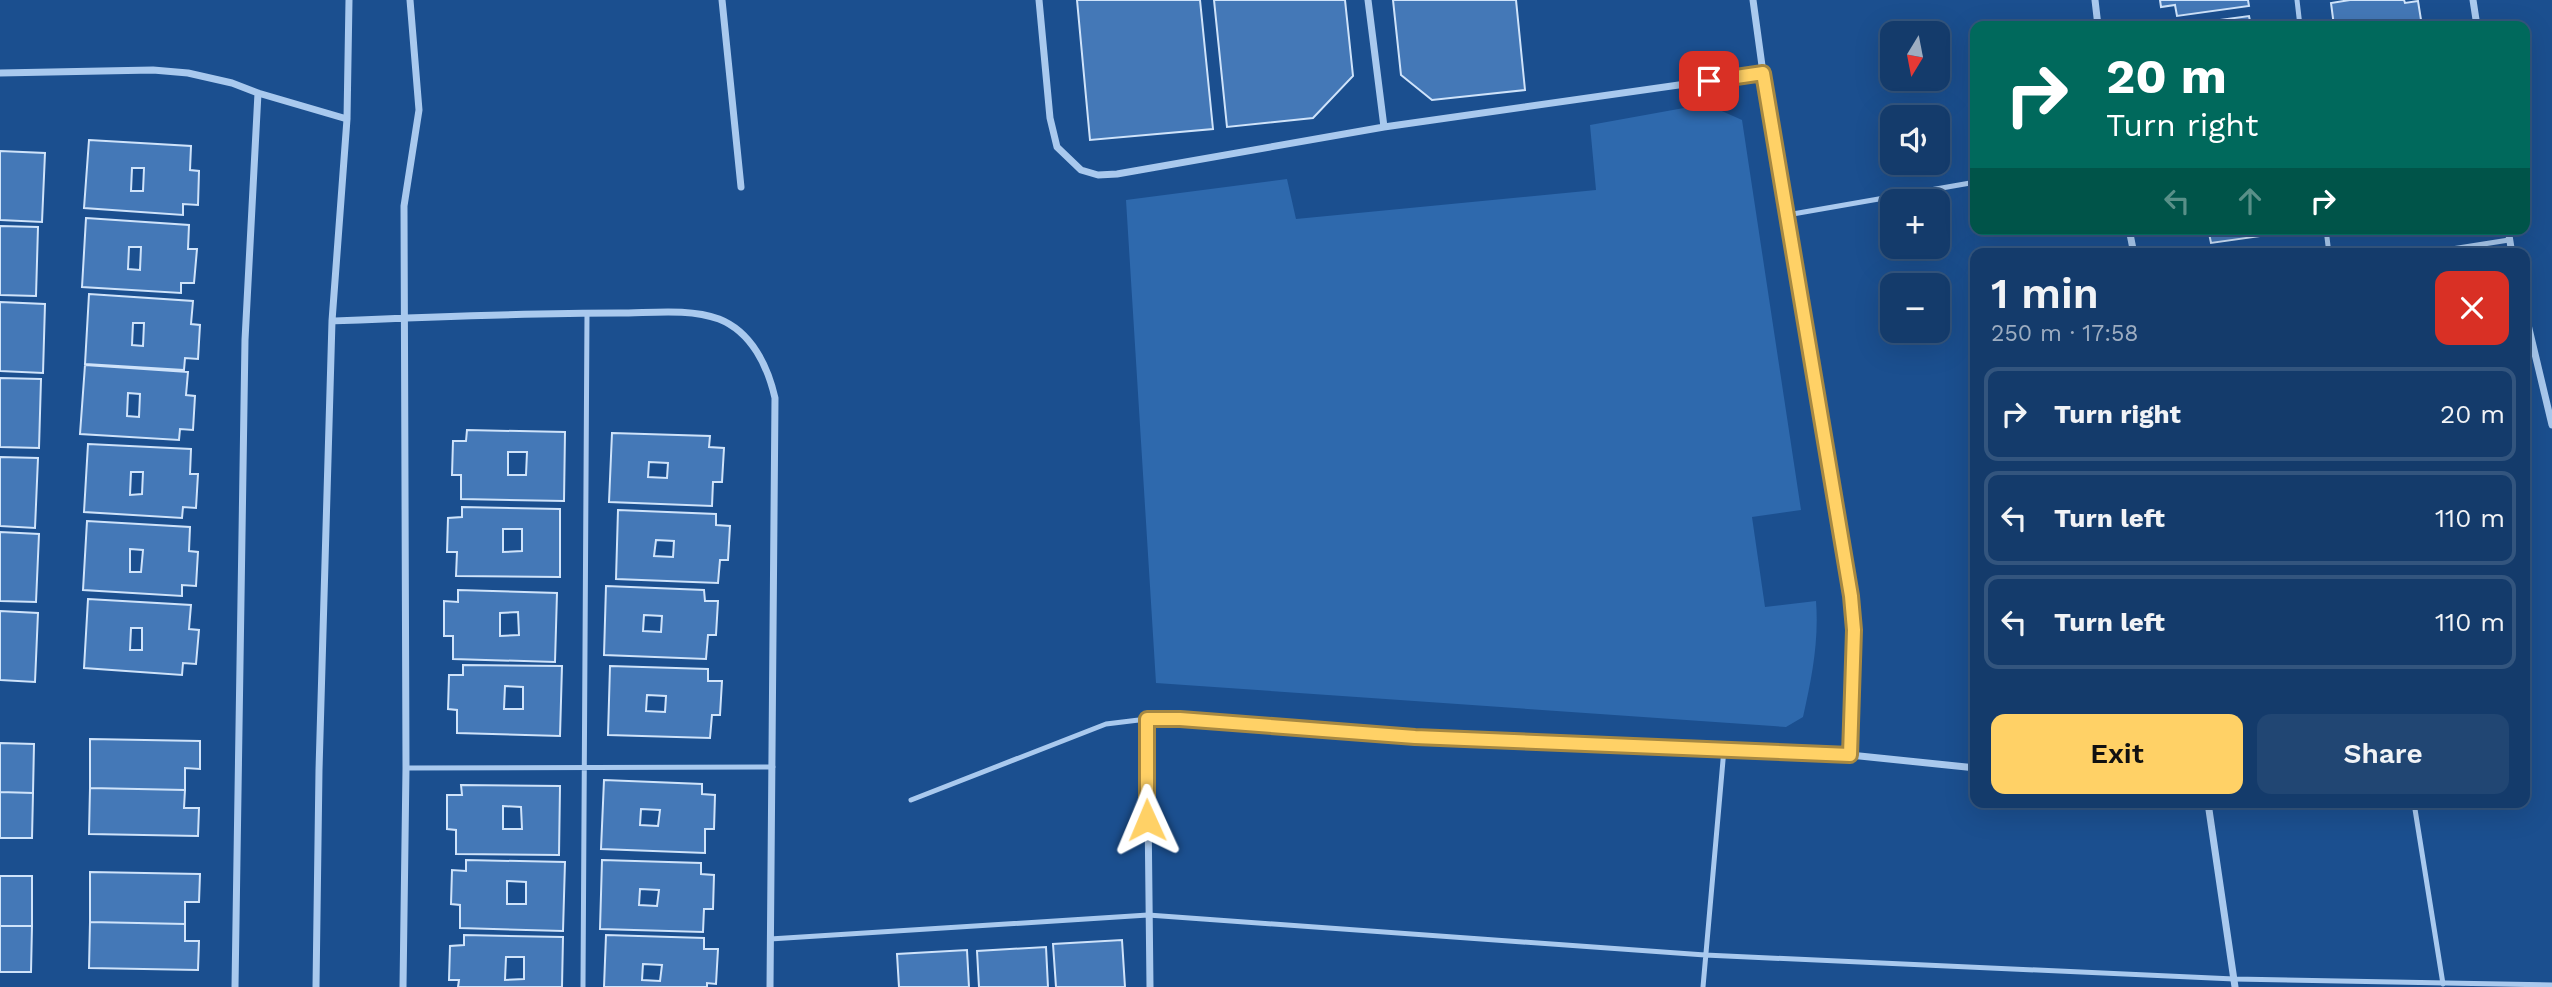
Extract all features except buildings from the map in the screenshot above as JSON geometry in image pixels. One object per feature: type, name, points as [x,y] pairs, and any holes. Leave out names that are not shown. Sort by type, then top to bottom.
[{"type":"street","points":[[316,987],[319,770],[332,321],[347,119],[349,0]]},
{"type":"street","points":[[403,987],[406,768],[404,206],[419,110],[411,0]]},
{"type":"street","points":[[722,0],[741,187]]},
{"type":"street","points":[[1039,0],[1050,118],[1058,147],[1067,159],[1081,170],[1098,175],[1117,174],[1384,127],[1763,73]]},
{"type":"street","points":[[1368,0],[1384,127]]},
{"type":"street","points":[[1753,0],[1851,596],[1854,630],[1850,755]]},
{"type":"street","points":[[2095,0],[2097,21]]},
{"type":"street","points":[[2473,0],[2476,21]]},
{"type":"street","points":[[0,73],[153,70],[188,74],[232,83],[347,119]]},
{"type":"street","points":[[234,987],[245,340],[258,93]]},
{"type":"street","points":[[2509,235],[2511,248]]},
{"type":"street","points":[[332,321],[587,313],[701,313],[722,320],[739,331],[765,362],[775,398],[774,767],[770,987]]},
{"type":"street","points":[[2530,333],[2552,425]]},
{"type":"street","points":[[1150,987],[1147,719],[1180,719],[1415,737],[1850,755],[1970,767]]},
{"type":"street","points":[[2208,808],[2235,983]]},
{"type":"lane","points":[[2297,0],[2300,21]]},
{"type":"lane","points":[[1787,215],[1970,183]]},
{"type":"lane","points":[[2458,248],[2509,240]]},
{"type":"lane","points":[[583,987],[587,313]]},
{"type":"lane","points":[[911,800],[1106,724],[1147,719]]},
{"type":"lane","points":[[1703,987],[1724,749]]},
{"type":"lane","points":[[406,768],[774,767]]},
{"type":"lane","points":[[2415,808],[2442,984]]},
{"type":"lane","points":[[770,939],[1149,915],[1705,955],[2235,983],[2552,985]]},
{"type":"shaded area","points":[[1706,104],[1742,120],[1801,510],[1752,517],[1765,607],[1816,601],[1814,659],[1803,717],[1786,727],[1156,683],[1126,200],[1287,179],[1296,219],[1596,190],[1590,125]]},
{"type":"route","points":[[1147,820],[1147,719],[1180,719],[1415,737],[1850,755],[1854,630],[1851,596],[1763,73],[1709,81]]}]
